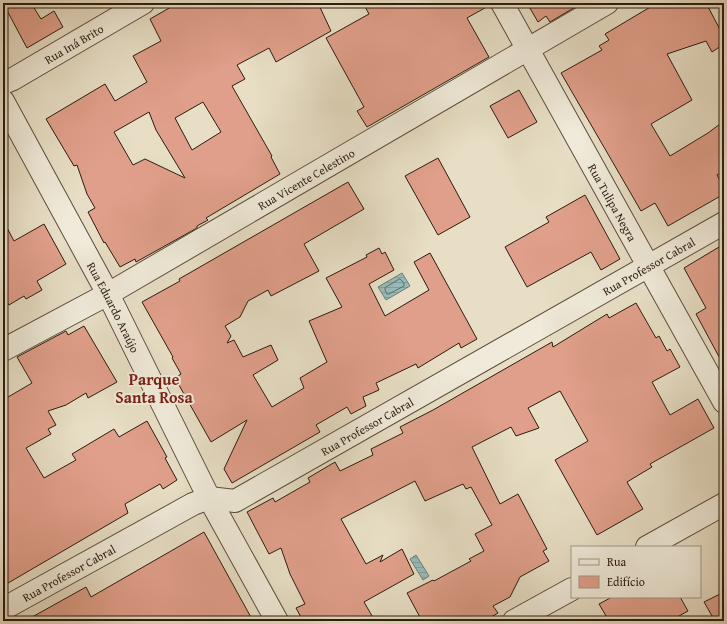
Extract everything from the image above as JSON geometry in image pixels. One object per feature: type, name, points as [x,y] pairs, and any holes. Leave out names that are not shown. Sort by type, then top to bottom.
[{"type":"street","name":"Rua Iná Brito","points":[[3,83],[13,79],[143,3]]},
{"type":"street","name":"Rua Tulipa Negra","points":[[502,3],[724,402]]},
{"type":"street","name":"Rua Vicente Celestino","points":[[3,350],[108,294],[606,3]]},
{"type":"street","name":"Rua Eduardo Araújo","points":[[3,101],[108,294],[210,498],[277,621]]},
{"type":"street","name":"Rua Professor Cabral","points":[[3,609],[193,504],[210,498],[235,501],[724,223]]},
{"type":"street","points":[[649,546],[724,504]]},
{"type":"street","points":[[514,621],[571,590]]},
{"type":"water","points":[[402,273],[410,286],[386,300],[378,287]]},
{"type":"water","points":[[416,555],[429,576],[423,580],[410,559]]},
{"type":"building","points":[[3,3],[31,3],[41,19],[54,11],[63,27],[27,48]]},
{"type":"building","points":[[178,3],[318,3],[331,31],[276,62],[269,48],[237,65],[245,79],[232,86],[272,156],[271,157],[280,174],[206,218],[208,220],[197,226],[197,228],[136,262],[135,259],[120,267],[105,242],[104,243],[88,212],[95,208],[87,194],[77,165],[74,166],[46,119],[105,84],[115,101],[147,82],[133,56],[161,41],[150,19]],"holes":[[[203,102],[221,132],[192,150],[175,118]],[[149,112],[156,130],[185,178],[145,159],[133,165],[114,132]]]},
{"type":"building","points":[[363,3],[490,3],[490,5],[467,18],[489,57],[367,127],[357,111],[364,107],[326,38],[369,14]]},
{"type":"building","points":[[527,3],[582,3],[550,22],[546,16],[538,22]]},
{"type":"building","points":[[657,3],[706,3],[724,37],[724,44],[712,52],[706,41],[667,54],[692,100],[651,124],[670,156],[708,133],[724,121],[724,171],[717,175],[724,188],[724,194],[668,226],[655,203],[641,211],[561,73],[602,50],[599,46],[609,40],[605,34]]},
{"type":"building","points":[[519,90],[537,122],[508,138],[490,106]]},
{"type":"building","points":[[438,158],[470,217],[438,235],[405,176]]},
{"type":"building","points":[[348,182],[364,209],[304,244],[319,271],[271,296],[268,290],[248,301],[240,317],[225,326],[231,336],[227,343],[234,340],[243,357],[271,345],[278,360],[253,375],[272,407],[304,388],[300,378],[327,362],[309,321],[342,307],[326,278],[367,257],[366,255],[379,248],[382,254],[385,252],[394,270],[369,284],[385,316],[429,290],[414,262],[430,253],[477,339],[461,348],[459,343],[418,368],[416,364],[376,383],[379,390],[363,397],[366,406],[351,414],[347,407],[316,425],[320,432],[232,483],[224,469],[247,420],[211,442],[175,378],[181,374],[142,302],[180,281],[179,279]]},
{"type":"building","points":[[585,195],[620,259],[601,270],[591,252],[527,287],[505,247],[549,222],[546,217]]},
{"type":"building","points":[[3,220],[14,241],[44,224],[66,264],[37,281],[42,290],[26,299],[24,296],[9,305],[3,295]]},
{"type":"building","points":[[724,244],[724,366],[696,314],[706,308],[684,268]]},
{"type":"building","points":[[636,303],[656,338],[659,336],[667,351],[670,349],[680,367],[652,382],[670,415],[698,399],[714,428],[650,464],[652,467],[627,482],[643,509],[597,535],[555,460],[588,441],[560,391],[528,408],[539,428],[516,436],[511,427],[472,447],[500,504],[518,494],[547,549],[543,551],[549,561],[520,577],[510,597],[493,606],[498,613],[484,621],[422,621],[407,593],[433,580],[434,581],[471,561],[469,559],[484,551],[475,534],[492,525],[471,487],[466,489],[463,484],[425,501],[415,481],[341,519],[366,564],[383,555],[380,562],[402,549],[414,574],[364,602],[375,621],[303,621],[296,608],[305,604],[290,574],[281,548],[269,554],[247,512],[273,498],[275,502],[310,482],[308,478],[335,462],[340,471],[373,455],[371,449],[403,433],[400,427],[433,410],[552,342],[553,347],[607,314],[609,318]]},
{"type":"building","points":[[84,326],[117,382],[88,398],[86,393],[66,405],[48,411],[56,425],[48,429],[51,434],[26,448],[44,478],[76,460],[72,454],[114,429],[119,437],[147,421],[167,457],[165,458],[177,480],[163,489],[160,484],[125,504],[128,513],[3,586],[3,400],[32,383],[17,357],[66,331],[68,335]]},
{"type":"building","points":[[204,532],[253,621],[25,621],[86,587],[91,597]]},
{"type":"building","points":[[724,592],[724,621],[715,621],[704,602]]},
{"type":"building","points":[[610,598],[681,598],[688,611],[670,621],[609,621],[599,604]]},
{"type":"district","name":"Parque Santa Rosa","points":[[154,388]]}]
